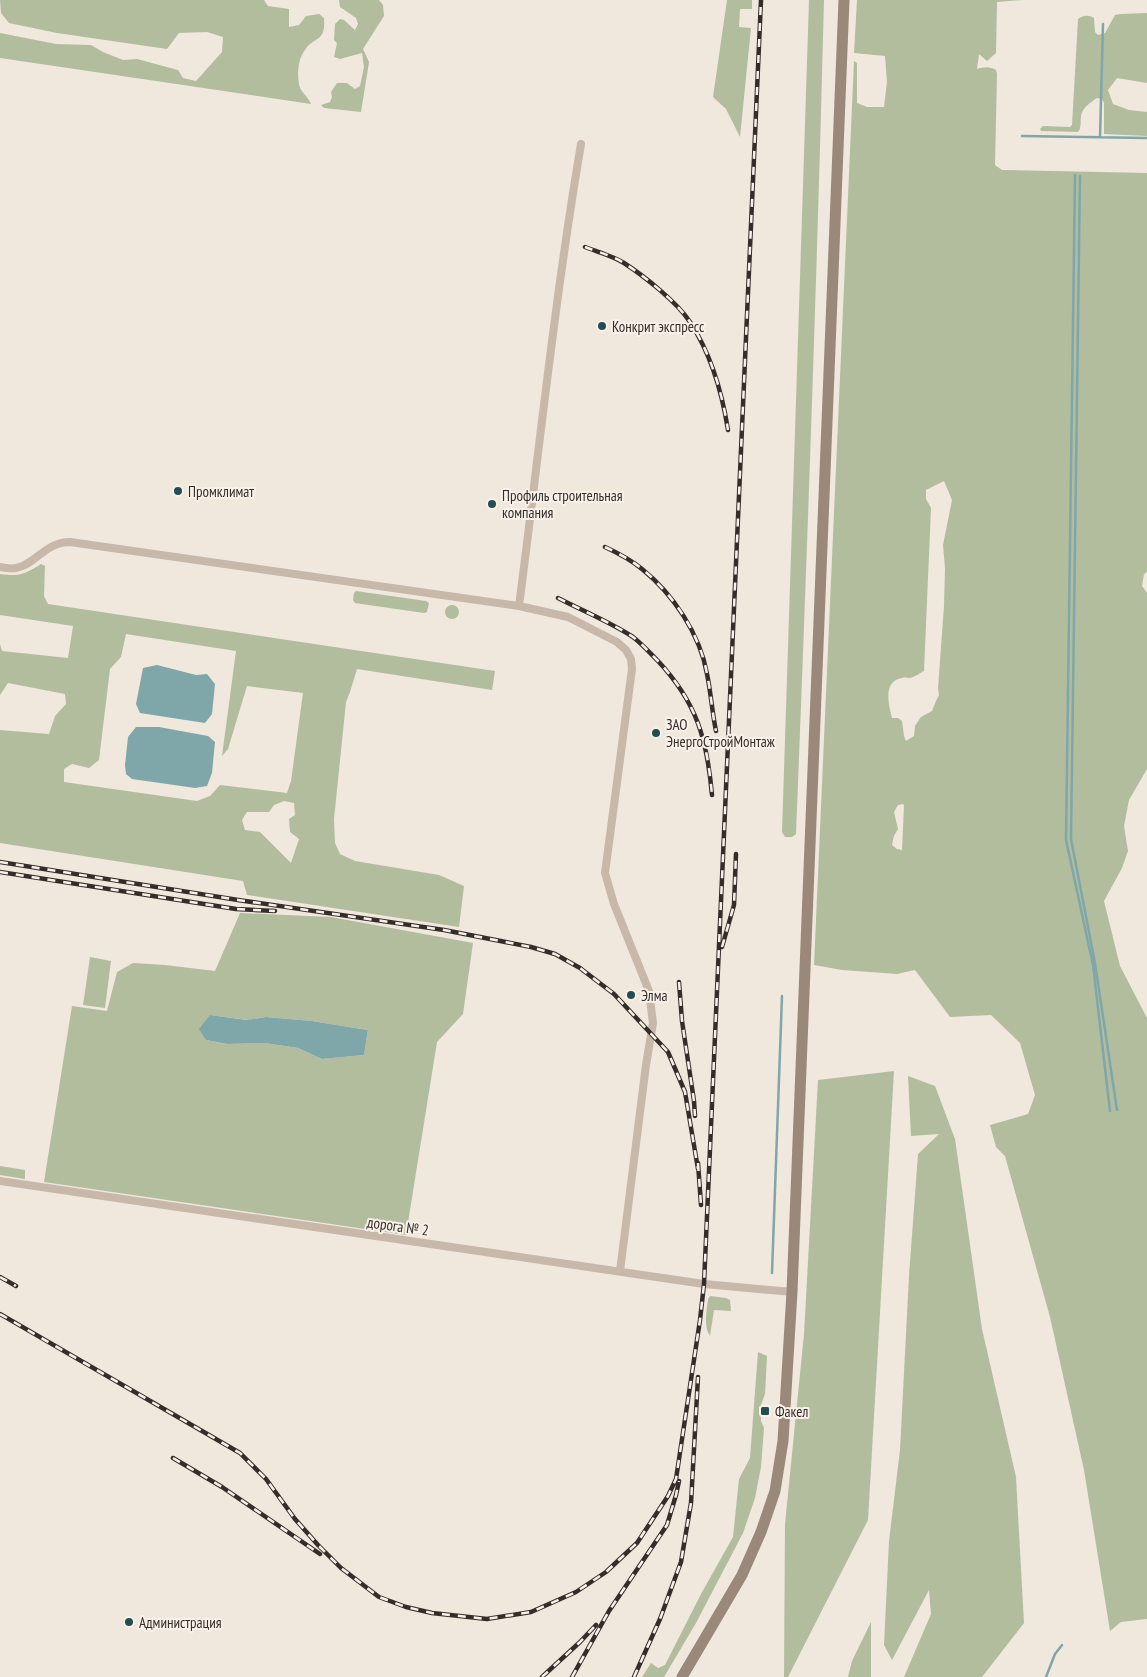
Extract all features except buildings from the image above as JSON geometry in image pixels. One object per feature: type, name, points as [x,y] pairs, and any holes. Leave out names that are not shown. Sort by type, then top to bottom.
[{"type":"main road","points":[[682,1677],[742,1575],[760,1532],[775,1491],[785,1423],[792,1292],[844,0]]},
{"type":"street","points":[[519,606],[562,266],[581,144]]},
{"type":"street","points":[[0,567],[18,568],[53,546],[61,542],[70,542],[519,606],[568,617],[617,642],[626,650],[631,659],[632,669],[605,873],[614,904],[649,991],[653,1023],[620,1271]]},
{"type":"street","name":"дорога № 2","points":[[0,1181],[704,1284],[792,1292]]},
{"type":"green space","points":[[0,0],[264,0],[268,6],[289,9],[289,27],[299,25],[306,16],[319,14],[324,18],[323,32],[319,38],[308,46],[299,62],[298,71],[300,87],[311,104],[0,58],[0,33],[56,44],[91,45],[123,60],[137,59],[178,70],[183,78],[196,81],[222,52],[223,37],[207,32],[179,33],[167,49],[57,33],[9,23],[1,13]]},
{"type":"green space","points":[[339,0],[379,0],[383,5],[384,16],[363,49],[369,62],[361,112],[324,108],[321,105],[330,102],[331,92],[337,83],[347,83],[355,89],[360,86],[364,67],[362,53],[340,59],[334,57],[337,43],[334,40],[335,24],[340,19],[344,20],[355,30],[358,24],[356,18],[340,7]]},
{"type":"green space","points":[[727,0],[752,0],[752,9],[740,9],[739,27],[751,28],[740,137],[726,109],[713,97]]},
{"type":"green space","points":[[809,0],[824,0],[812,417],[796,834],[792,837],[785,837],[782,832]]},
{"type":"green space","points":[[857,0],[1022,0],[997,2],[996,53],[987,61],[979,54],[977,69],[991,68],[996,70],[997,74],[995,165],[1002,170],[1147,173],[1147,572],[1144,574],[1142,586],[1147,593],[1147,769],[1129,800],[1124,826],[1128,851],[1122,868],[1104,901],[1120,966],[1147,1018],[1147,1619],[1121,1622],[1110,1631],[1084,1470],[1050,1317],[1005,1156],[996,1147],[990,1125],[1028,1114],[1035,1095],[1020,1043],[991,1015],[950,1017],[915,970],[897,974],[842,970],[814,965],[854,61],[857,63],[857,103],[867,107],[884,107],[887,82],[885,56],[854,53]],"holes":[[[944,481],[952,500],[943,545],[945,568],[944,606],[939,695],[932,711],[921,717],[915,726],[914,736],[906,741],[902,721],[898,718],[892,718],[888,695],[889,689],[896,680],[910,678],[924,671],[931,508],[926,499],[926,490]],[[898,805],[904,805],[902,850],[892,845],[898,829],[894,812]]]},
{"type":"green space","points":[[1147,13],[1147,83],[1117,78],[1108,90],[1113,104],[1129,110],[1147,112],[1147,136],[1104,134],[1104,103],[1102,99],[1097,98],[1083,110],[1078,132],[1041,131],[1040,129],[1043,126],[1070,127],[1072,125],[1078,19],[1086,16],[1094,18],[1095,32],[1098,35],[1105,33],[1115,15]]},
{"type":"green space","points":[[41,564],[45,566],[44,596],[48,604],[495,671],[492,690],[357,669],[346,702],[334,819],[335,843],[340,854],[355,861],[439,875],[464,886],[459,927],[247,895],[243,881],[0,843],[0,730],[49,734],[55,716],[66,704],[65,694],[8,683],[0,695],[0,644],[2,651],[68,658],[73,626],[0,615],[0,574],[17,575]],"holes":[[[126,634],[236,651],[222,756],[228,749],[247,686],[303,693],[291,781],[287,793],[220,785],[210,796],[197,801],[64,782],[64,769],[72,764],[89,768],[99,760],[110,669],[121,657]],[[284,801],[294,803],[295,815],[289,819],[290,832],[299,839],[291,863],[260,832],[245,830],[242,820],[247,812],[269,812],[274,805]]]},
{"type":"green space","points":[[356,591],[426,601],[429,603],[427,612],[355,603],[353,600]]},
{"type":"green space","points":[[449,605],[455,605],[459,612],[455,619],[449,619],[445,615],[445,609]]},
{"type":"green space","points":[[240,913],[331,917],[473,943],[463,1014],[437,1042],[406,1235],[44,1182],[72,1006],[107,1011],[117,972],[133,963],[215,971]],"holes":[[[210,1015],[248,1020],[266,1017],[312,1021],[368,1030],[364,1055],[322,1059],[298,1048],[265,1043],[227,1044],[206,1040]]]},
{"type":"green space","points":[[90,957],[111,961],[105,1008],[83,1005]]},
{"type":"green space","points":[[894,1071],[868,1520],[788,1677],[784,1677],[785,1524],[804,1334],[818,1080]]},
{"type":"green space","points":[[908,1076],[935,1086],[955,1139],[982,1329],[1016,1477],[1024,1623],[982,1677],[904,1677],[931,1614],[929,1590],[892,1660],[884,1645],[889,1541],[900,1450],[909,1276],[918,1154],[939,1134],[911,1136]]},
{"type":"green space","points":[[0,1166],[25,1170],[25,1179],[0,1175]]},
{"type":"green space","points":[[710,1296],[730,1300],[731,1311],[714,1310],[710,1336],[706,1318]]},
{"type":"green space","points":[[758,1352],[767,1356],[765,1394],[761,1405],[761,1421],[764,1428],[761,1467],[755,1498],[743,1533],[696,1623],[664,1677],[642,1677],[651,1663],[658,1668],[665,1665],[701,1594],[733,1537],[739,1479],[750,1458]]},
{"type":"green space","points":[[871,1622],[871,1677],[848,1677],[852,1661]]},
{"type":"water","points":[[157,665],[196,675],[207,674],[215,684],[212,714],[205,723],[140,713],[136,704],[143,668]]},
{"type":"water","points":[[136,727],[159,727],[208,736],[215,742],[212,773],[207,786],[195,788],[132,779],[126,774],[125,765],[128,737]]},
{"type":"water","points":[[210,1015],[247,1020],[266,1017],[312,1021],[368,1030],[364,1055],[322,1059],[298,1048],[265,1043],[227,1044],[206,1040],[199,1029]]},
{"type":"waterway","points":[[1100,137],[1103,24]]},
{"type":"waterway","points":[[1022,136],[1147,138]]},
{"type":"waterway","points":[[1075,175],[1066,840],[1093,965],[1110,1111]]},
{"type":"waterway","points":[[1080,176],[1071,839],[1095,963],[1117,1110]]},
{"type":"waterway","points":[[772,1273],[782,996]]},
{"type":"waterway","points":[[1046,1677],[1055,1654],[1062,1645]]},
{"type":"railway","points":[[0,1314],[240,1453],[266,1479],[295,1519],[341,1568],[379,1597],[406,1607],[432,1613],[487,1619],[531,1612],[576,1592],[606,1572],[637,1543],[668,1496],[676,1479],[704,1284],[761,0]]},
{"type":"railway","points":[[585,247],[615,258],[632,268],[660,290],[684,314],[710,360],[719,388],[728,430]]},
{"type":"railway","points":[[605,547],[642,569],[664,590],[684,616],[692,630],[703,659],[716,731]]},
{"type":"railway","points":[[558,598],[606,621],[633,637],[658,661],[671,677],[691,707],[698,723],[707,756],[712,795]]},
{"type":"railway","points":[[722,947],[734,905],[736,854]]},
{"type":"railway","points":[[0,862],[238,900],[444,930],[531,947],[555,954],[580,968],[614,994],[668,1052],[685,1092],[698,1169]]},
{"type":"railway","points":[[0,872],[236,909],[275,911]]},
{"type":"railway","points":[[679,982],[682,1021],[695,1116]]},
{"type":"railway","points":[[698,1163],[701,1205]]},
{"type":"railway","points":[[0,1277],[16,1286]]},
{"type":"railway","points":[[634,1677],[660,1619],[681,1562],[691,1503],[698,1377]]},
{"type":"railway","points":[[173,1458],[222,1487],[320,1554]]},
{"type":"railway","points":[[572,1677],[609,1611],[667,1525],[679,1481]]},
{"type":"railway","points":[[542,1677],[596,1625]]},
{"type":"place","name":"Конкрит экспресс","points":[[602,326]]},
{"type":"place","name":"Промклимат","points":[[178,491]]},
{"type":"place","name":"Профиль строительная компания","points":[[492,504]]},
{"type":"place","name":"ЗАО ЭнергоСтройМонтаж","points":[[656,733]]},
{"type":"place","name":"Элма","points":[[631,995]]},
{"type":"place","name":"Факел","points":[[765,1411]]},
{"type":"place","name":"Администрация","points":[[129,1622]]}]
